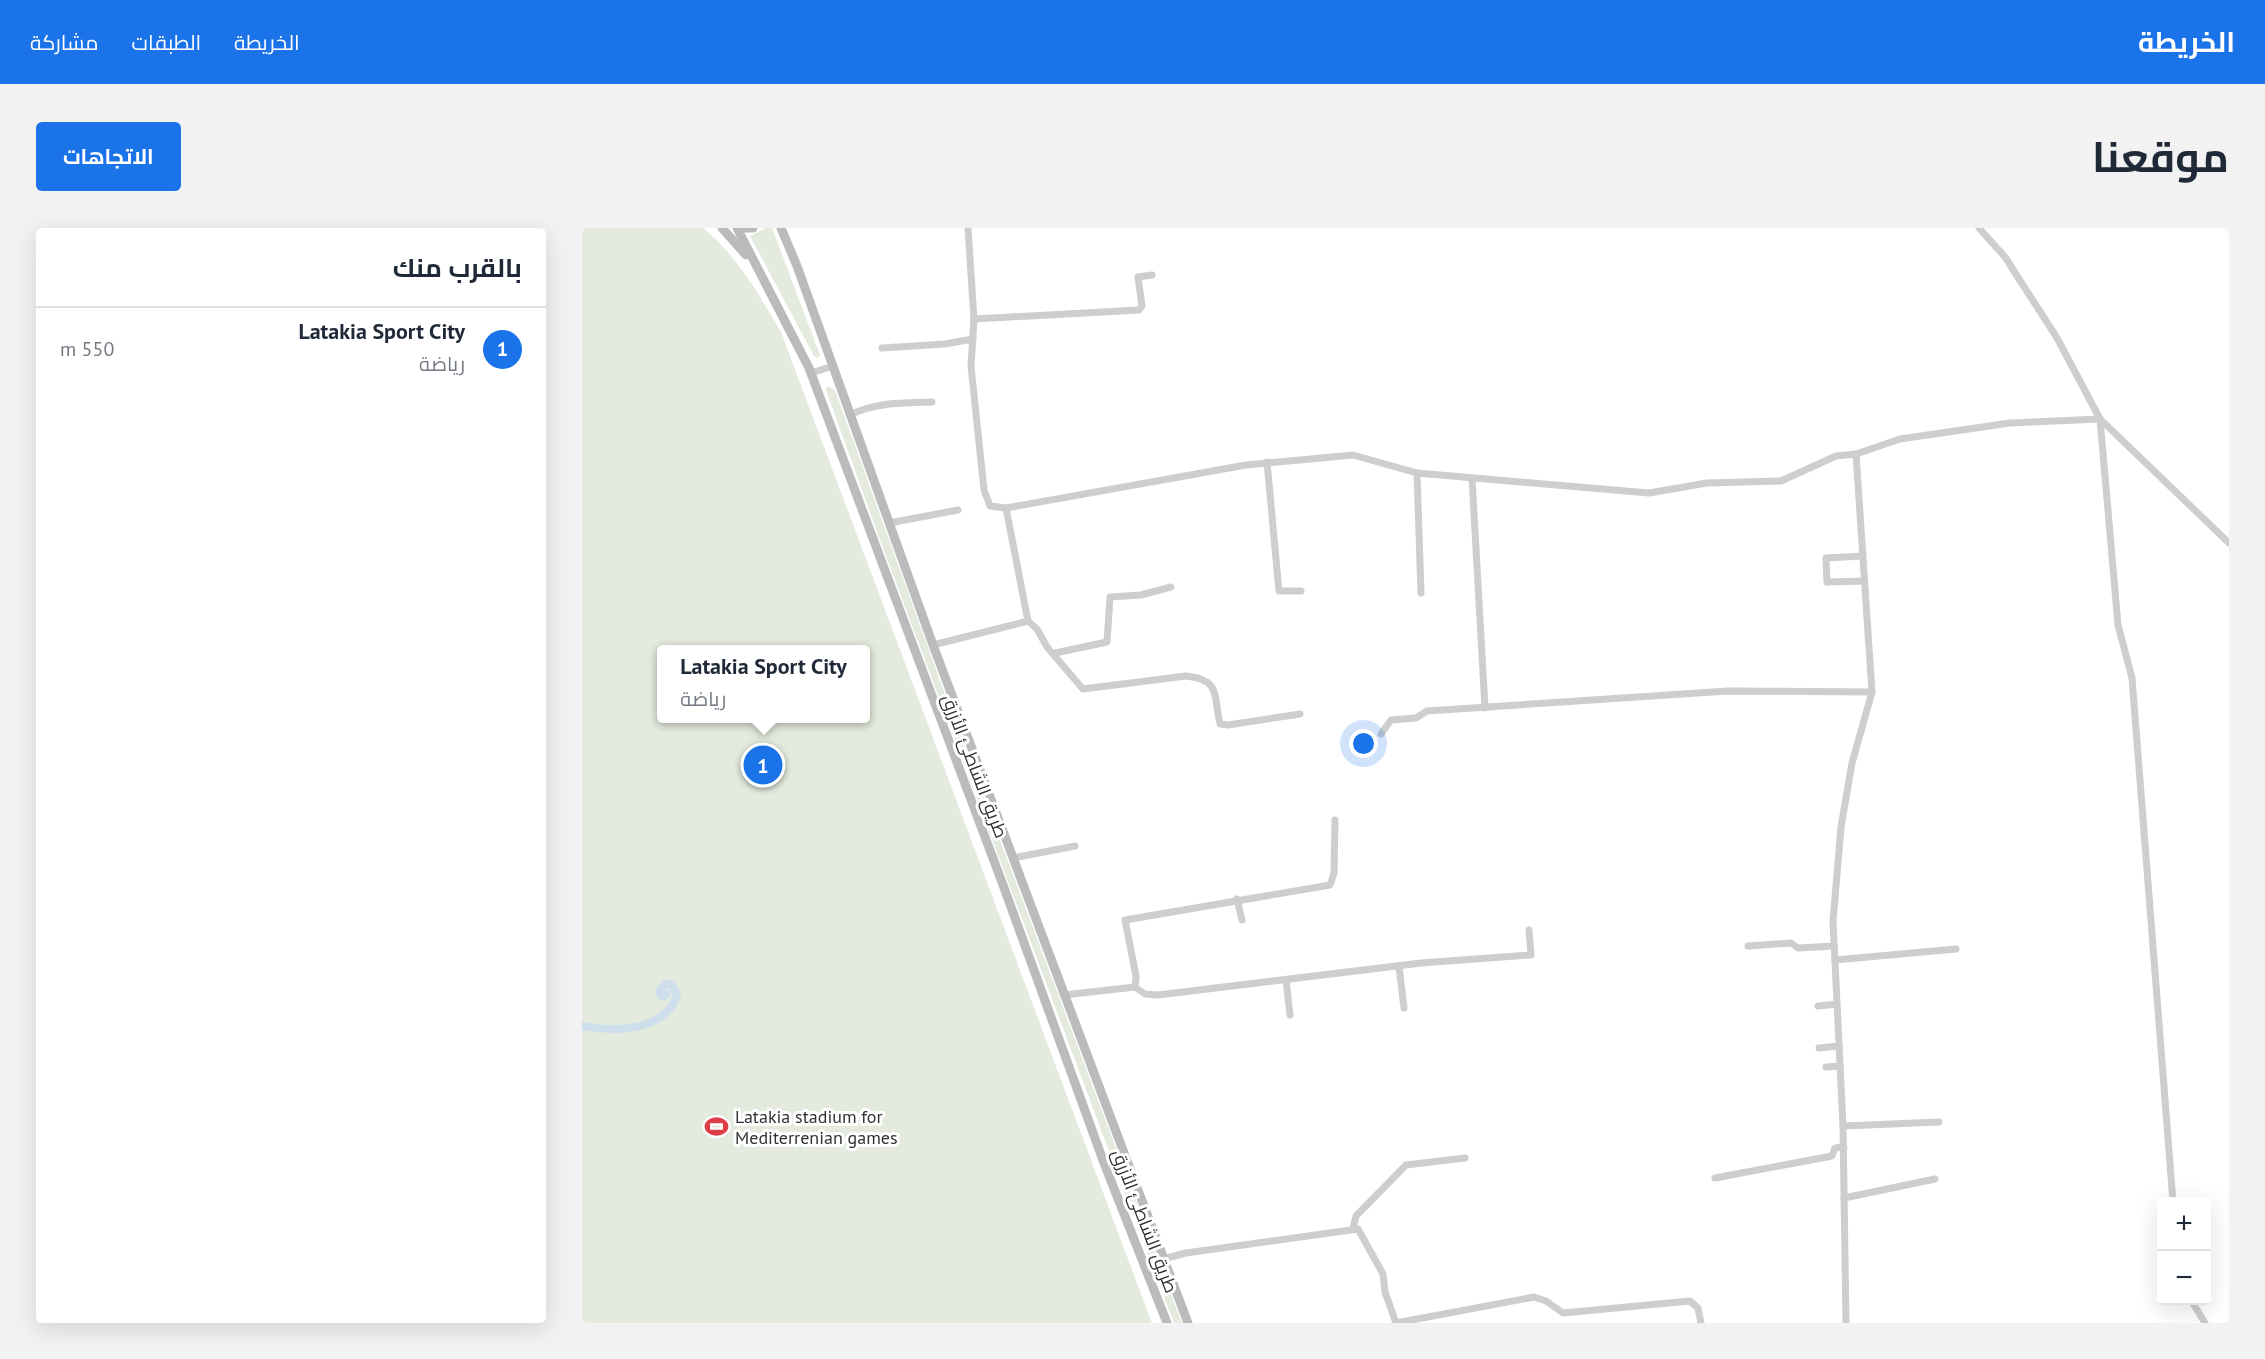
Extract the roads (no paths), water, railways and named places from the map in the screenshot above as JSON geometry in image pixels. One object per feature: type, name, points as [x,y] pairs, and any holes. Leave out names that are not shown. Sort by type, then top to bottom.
[{"type":"main road","points":[[722,228],[756,266]]},
{"type":"main road","name":"طريق الشاطئ الأزرق","points":[[737,228],[811,373],[1003,885],[1104,1163],[1167,1323]]},
{"type":"main road","points":[[744,228],[753,228]]},
{"type":"main road","name":"طريق الشاطئ الأزرق","points":[[781,228],[933,645],[1188,1323]]},
{"type":"street","points":[[968,228],[974,319],[971,366],[984,490],[990,506],[1006,508],[1267,462],[1353,455],[1417,473],[1649,493],[1707,483],[1781,482],[1836,456],[1856,454],[1900,439],[2010,423],[2100,419]]},
{"type":"street","points":[[1979,228],[2005,257],[2057,338],[2100,419],[2229,543]]},
{"type":"street","points":[[974,319],[1139,310],[1142,306],[1138,278],[1152,275]]},
{"type":"street","points":[[882,348],[945,344],[973,339]]},
{"type":"street","points":[[811,373],[833,366]]},
{"type":"street","points":[[850,415],[860,410],[894,404],[932,402]]},
{"type":"street","points":[[2100,419],[2116,606],[2132,678],[2173,1197]]},
{"type":"street","points":[[1846,1323],[1844,1146],[1833,921],[1841,827],[1852,763],[1872,692],[1856,454]]},
{"type":"street","points":[[1267,462],[1279,591],[1301,591]]},
{"type":"street","points":[[1417,473],[1422,593]]},
{"type":"street","points":[[1472,478],[1485,708]]},
{"type":"street","points":[[1006,508],[1028,621],[1037,629],[1047,647],[1055,653],[1083,689],[1186,676],[1203,678],[1212,684],[1220,724],[1228,725],[1299,714]]},
{"type":"street","points":[[889,523],[958,510]]},
{"type":"street","points":[[1863,556],[1826,558],[1827,582],[1864,580]]},
{"type":"street","points":[[1055,653],[1107,642],[1110,636],[1110,597],[1141,595],[1171,587]]},
{"type":"street","points":[[933,645],[1028,621]]},
{"type":"street","points":[[1381,734],[1391,720],[1416,718],[1427,711],[1728,691],[1872,692]]},
{"type":"street","points":[[1134,987],[1136,976],[1125,920],[1237,899],[1330,885],[1334,873],[1335,820]]},
{"type":"street","points":[[1013,858],[1075,846]]},
{"type":"street","points":[[1237,899],[1242,920]]},
{"type":"street","points":[[1064,995],[1134,987],[1145,994],[1158,995],[1399,966],[1531,956],[1529,930]]},
{"type":"street","points":[[1748,946],[1791,943],[1798,948],[1834,946]]},
{"type":"street","points":[[1835,960],[1956,949]]},
{"type":"street","points":[[1399,966],[1404,1008]]},
{"type":"street","points":[[1287,980],[1290,1015]]},
{"type":"street","points":[[1818,1006],[1837,1005]]},
{"type":"street","points":[[1819,1048],[1839,1046]]},
{"type":"street","points":[[1826,1066],[1840,1066]]},
{"type":"street","points":[[1843,1126],[1939,1122]]},
{"type":"street","points":[[1715,1178],[1832,1156],[1834,1148],[1844,1146]]},
{"type":"street","points":[[1353,1228],[1356,1216],[1406,1165],[1465,1158]]},
{"type":"street","points":[[1844,1198],[1935,1179]]},
{"type":"street","points":[[1163,1259],[1186,1253],[1353,1228],[1362,1233],[1383,1274],[1385,1292],[1396,1323],[1534,1297],[1546,1301],[1563,1313],[1690,1301],[1698,1308],[1701,1323]]},
{"type":"street","points":[[2195,1305],[2205,1323]]},
{"type":"waterway","points":[[582,1026],[623,1029],[650,1023],[671,1007],[677,995],[672,985],[667,983],[659,991],[661,996],[664,997],[667,994]]},
{"type":"place","name":"Latakia Sport City","points":[[763,765]]},
{"type":"place","name":"Latakia stadium for Mediterrenian games","points":[[717,1126]]}]
